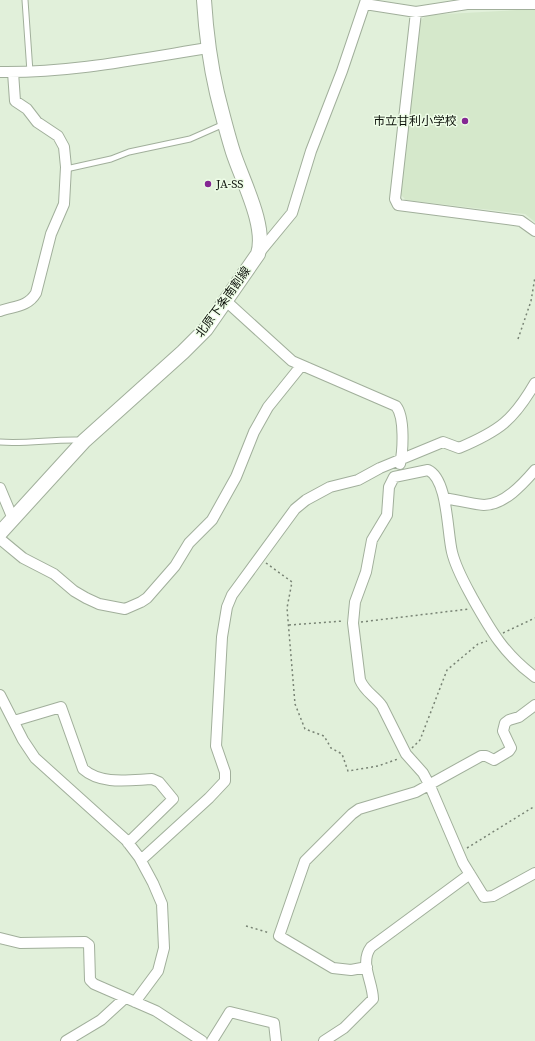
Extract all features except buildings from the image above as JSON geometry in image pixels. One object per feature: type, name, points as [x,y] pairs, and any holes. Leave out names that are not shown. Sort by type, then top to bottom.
[{"type":"main road","name":"北原下条南割線","points":[[0,533],[84,440],[183,352],[206,329],[258,254],[261,244],[260,234],[225,123],[208,48],[204,0]]},
{"type":"street","points":[[258,254],[292,213],[311,151],[342,71],[366,2],[416,12],[467,4],[535,4]]},
{"type":"street","points":[[416,12],[395,199],[398,204],[521,221],[535,231]]},
{"type":"street","points":[[0,72],[30,72],[99,65],[208,48]]},
{"type":"street","points":[[0,311],[24,305],[31,300],[36,293],[51,234],[64,204],[66,169],[64,147],[58,136],[37,122],[27,109],[15,101],[12,72]]},
{"type":"street","points":[[226,301],[292,361],[396,406],[401,415],[402,446],[398,475],[390,484],[387,515],[372,540],[366,572],[355,602],[353,622],[360,680],[364,689],[382,706],[406,754],[423,773],[430,786],[458,854],[484,897],[493,896],[535,873]]},
{"type":"street","points":[[0,539],[17,554],[54,574],[74,591],[99,604],[124,609],[141,602],[147,598],[175,566],[189,543],[212,520],[236,477],[254,432],[268,407],[301,366]]},
{"type":"street","points":[[141,860],[209,798],[225,781],[225,772],[216,746],[222,637],[227,607],[232,596],[259,556],[295,509],[306,500],[330,487],[358,480],[443,442],[459,448],[490,434],[516,413],[535,383]]},
{"type":"street","points":[[398,475],[428,470],[437,477],[444,498],[455,564],[495,638],[524,668],[535,677]]},
{"type":"street","points":[[444,498],[484,505],[492,504],[520,486],[535,470]]},
{"type":"street","points":[[0,488],[13,519]]},
{"type":"street","points":[[0,695],[35,758],[46,770],[128,843],[141,860],[153,883],[162,904],[164,948],[158,971],[135,1002]]},
{"type":"street","points":[[367,967],[351,970],[333,968],[279,936],[305,861],[311,853],[359,809],[430,786],[476,759],[486,756],[494,760],[509,751],[511,748],[503,731],[505,723],[519,717],[535,705]]},
{"type":"street","points":[[14,721],[61,707],[83,769],[90,776],[100,780],[152,780],[159,782],[173,799],[128,843]]},
{"type":"street","points":[[324,1041],[344,1028],[373,999],[365,960],[367,952],[371,947],[470,874]]},
{"type":"street","points":[[0,938],[20,943],[85,942],[89,946],[90,980],[94,984],[156,1011],[202,1041]]},
{"type":"street","points":[[66,1041],[101,1020],[125,998]]},
{"type":"street","points":[[212,1041],[230,1012],[274,1023],[276,1041]]},
{"type":"lane","points":[[25,0],[30,72]]},
{"type":"lane","points":[[66,169],[111,159],[129,152],[190,139],[225,123]]},
{"type":"lane","points":[[0,442],[23,444],[38,441],[84,440]]},
{"type":"path","points":[[518,339],[531,301],[535,277]]},
{"type":"path","points":[[259,556],[268,566],[292,582],[287,608],[295,704],[305,729],[324,736],[331,748],[342,754],[348,771],[395,761],[406,754],[420,740],[447,670],[478,644],[495,638],[535,618]]},
{"type":"path","points":[[289,625],[353,622],[479,608]]},
{"type":"path","points":[[458,854],[535,806]]},
{"type":"path","points":[[246,926],[279,936]]},
{"type":"shaded area","points":[[535,9],[535,222],[525,214],[406,200],[401,195],[401,189],[417,54],[419,21],[428,15]]},
{"type":"place","name":"市立甘利小学校","points":[[465,121]]},
{"type":"place","name":"JA-SS","points":[[208,184]]}]
